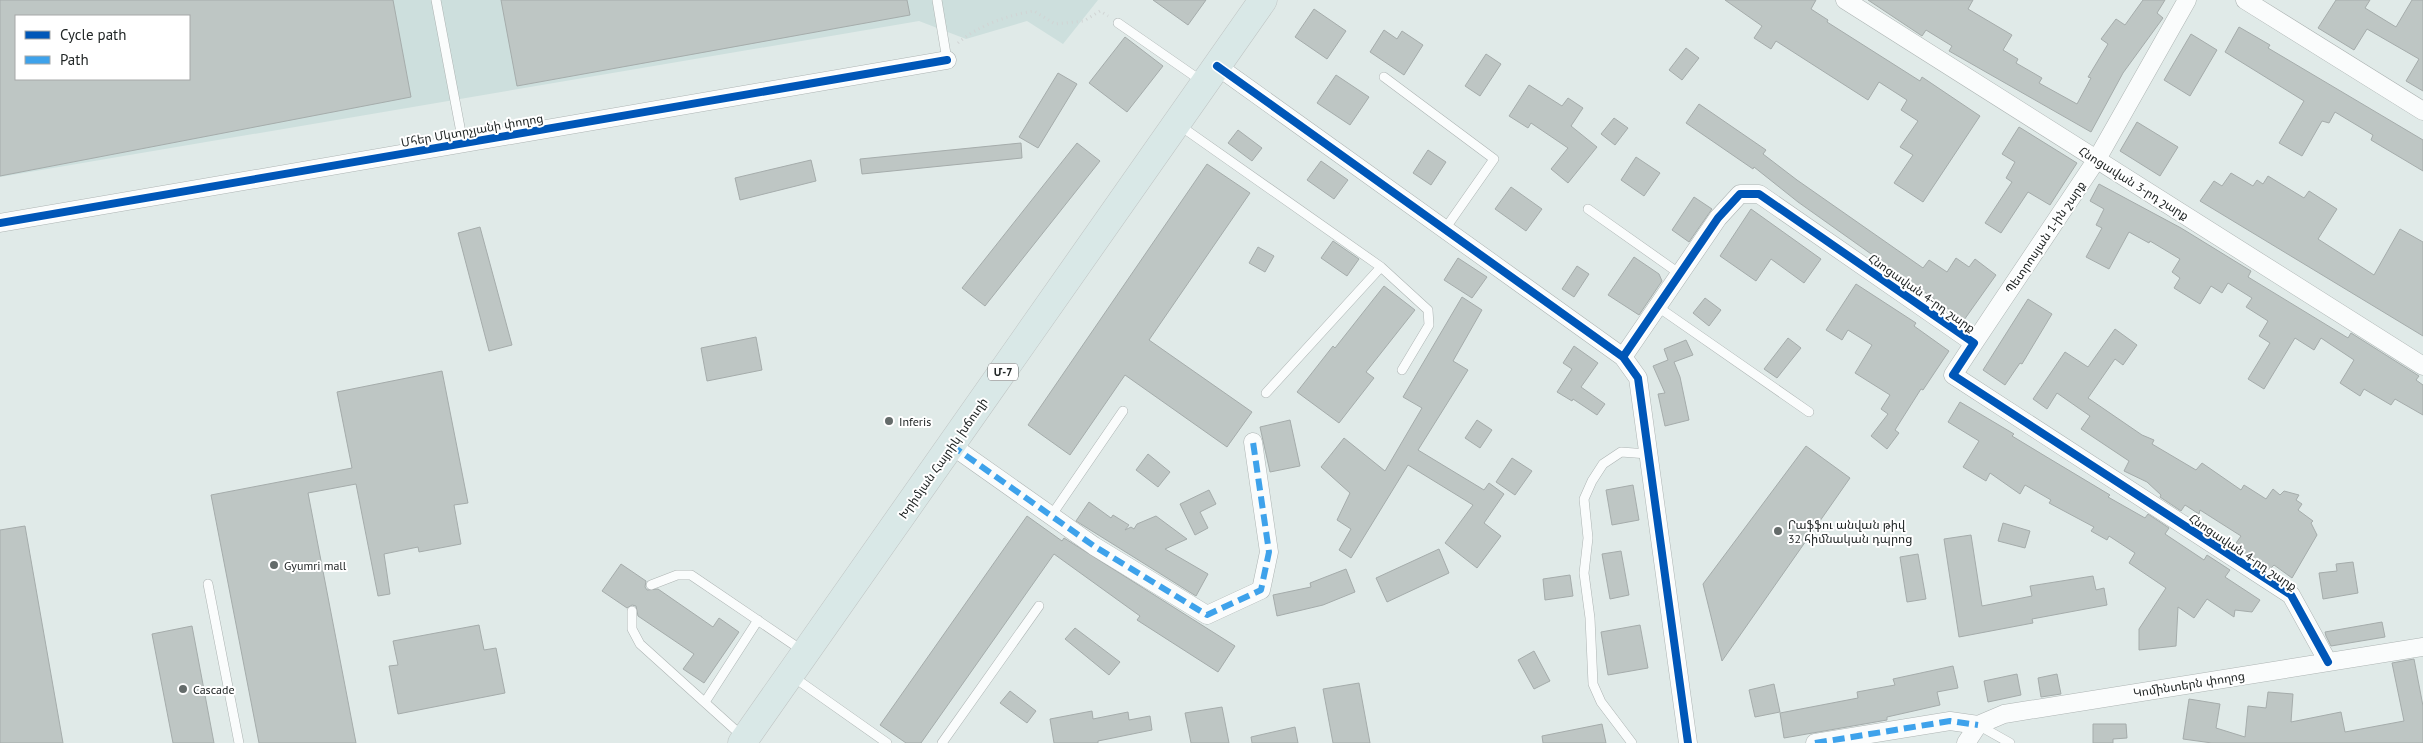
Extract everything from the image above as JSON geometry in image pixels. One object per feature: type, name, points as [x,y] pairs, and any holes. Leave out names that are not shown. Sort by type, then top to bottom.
[{"type":"highway","name":"Խրիմյան Հայրիկ խճուղի","points":[[744,741],[1263,0]]},
{"type":"street","name":"Հնոցավան 3-րդ շարք","points":[[1845,0],[2423,366]]},
{"type":"street","name":"Պետրոսյան 1-ին շարք","points":[[1974,343],[2097,159],[2187,0]]},
{"type":"street","points":[[2245,0],[2423,110]]},
{"type":"street","name":"Մհեր Մկտրչյանի փողոց","points":[[0,223],[947,57]]},
{"type":"street","points":[[1211,75],[1445,229],[1623,357],[1638,378],[1688,743]]},
{"type":"street","name":"Հնոցավան 4-րդ շարք","points":[[1623,357],[1718,218],[1740,194],[1759,194],[1974,343],[1953,375],[2292,595],[2328,662]]},
{"type":"street","points":[[951,445],[1094,546],[1207,615],[1261,590],[1269,552],[1253,442]]},
{"type":"street","name":"Կոմինտերն փողոց","points":[[1978,725],[2004,714],[2423,647]]},
{"type":"street","points":[[1815,743],[1950,721],[1978,725],[1966,743]]},
{"type":"lane","points":[[436,0],[463,143]]},
{"type":"lane","points":[[937,0],[947,57]]},
{"type":"lane","points":[[1118,23],[1211,75]]},
{"type":"lane","points":[[1384,77],[1494,159],[1445,229]]},
{"type":"lane","points":[[1177,123],[1381,267],[1428,310],[1429,325],[1402,370]]},
{"type":"lane","points":[[1588,209],[1680,274]]},
{"type":"lane","points":[[1266,394],[1381,267]]},
{"type":"lane","points":[[1658,307],[1809,412]]},
{"type":"lane","points":[[1051,516],[1123,411]]},
{"type":"lane","points":[[1632,743],[1601,702],[1593,684],[1590,618],[1584,573],[1588,538],[1584,499],[1592,481],[1603,464],[1620,452],[1648,454]]},
{"type":"lane","points":[[652,585],[677,575],[692,575],[806,652]]},
{"type":"lane","points":[[208,584],[239,743]]},
{"type":"lane","points":[[942,743],[1039,606]]},
{"type":"lane","points":[[632,611],[632,629],[640,644],[705,702],[744,741]]},
{"type":"lane","points":[[705,702],[758,620]]},
{"type":"lane","points":[[790,675],[887,743]]},
{"type":"lane","points":[[1978,725],[2010,743]]},
{"type":"path","points":[[947,57],[969,34],[1018,13],[1034,11],[1055,24],[1084,21],[1100,11],[1118,23]]},
{"type":"shaded area","points":[[0,0],[1098,0],[1063,44],[1027,21],[966,39],[919,21],[0,177]]},
{"type":"building","points":[[0,0],[393,0],[411,97],[0,176]]},
{"type":"building","points":[[501,0],[907,0],[910,15],[517,86]]},
{"type":"building","points":[[1153,0],[1206,0],[1188,25]]},
{"type":"building","points":[[1725,0],[1816,0],[1811,9],[1828,20],[1827,22],[1920,81],[1922,77],[1980,116],[1923,202],[1894,183],[1913,155],[1900,147],[1918,121],[1901,110],[1907,100],[1879,82],[1868,100],[1776,41],[1771,49],[1754,38],[1762,26]]},
{"type":"building","points":[[1868,0],[1973,0],[1968,9],[2012,35],[2003,50],[2018,59],[2016,63],[2042,78],[2039,83],[2077,104],[2091,78],[2088,77],[2108,44],[2101,39],[2116,19],[2125,25],[2143,0],[2165,0],[2157,13],[2163,18],[2123,73],[2091,132],[1949,51],[1952,46],[1926,30],[1922,36]]},
{"type":"building","points":[[2336,0],[2370,0],[2365,8],[2396,27],[2412,0],[2423,0],[2423,91],[2406,81],[2419,59],[2367,29],[2354,50],[2318,28]]},
{"type":"building","points":[[1314,9],[1346,31],[1327,59],[1295,37]]},
{"type":"building","points":[[2239,27],[2270,45],[2268,48],[2423,140],[2423,171],[2371,140],[2373,135],[2335,112],[2329,123],[2322,121],[2302,156],[2279,143],[2304,101],[2225,52]]},
{"type":"building","points":[[1384,30],[1397,39],[1402,31],[1423,45],[1404,75],[1370,52]]},
{"type":"building","points":[[2191,34],[2217,50],[2190,96],[2164,80]]},
{"type":"building","points":[[1125,37],[1163,66],[1127,112],[1089,83]]},
{"type":"building","points":[[1686,48],[1699,58],[1682,80],[1669,70]]},
{"type":"building","points":[[1486,54],[1501,64],[1480,96],[1465,86]]},
{"type":"building","points":[[1058,73],[1077,84],[1038,148],[1019,137]]},
{"type":"building","points":[[1336,75],[1369,97],[1350,125],[1317,103]]},
{"type":"building","points":[[1529,85],[1562,106],[1568,98],[1583,108],[1571,126],[1597,147],[1568,183],[1551,169],[1568,148],[1531,123],[1528,128],[1509,116]]},
{"type":"building","points":[[1699,104],[1766,150],[1763,154],[1797,180],[1923,268],[1929,260],[1947,272],[1956,258],[1969,267],[1975,259],[1996,275],[1964,320],[1798,202],[1754,167],[1753,169],[1686,123]]},
{"type":"building","points":[[1614,118],[1628,128],[1615,145],[1601,134]]},
{"type":"building","points":[[2137,122],[2178,147],[2160,176],[2120,151]]},
{"type":"building","points":[[2019,127],[2077,163],[2050,205],[2028,192],[2001,233],[1985,223],[2012,182],[2006,178],[2015,162],[2002,154]]},
{"type":"building","points":[[1238,130],[1262,148],[1252,161],[1228,143]]},
{"type":"building","points":[[1021,143],[1022,158],[862,174],[860,159]]},
{"type":"building","points":[[1077,143],[1100,161],[985,306],[962,288]]},
{"type":"building","points":[[1428,150],[1446,162],[1431,185],[1413,173]]},
{"type":"building","points":[[1636,157],[1660,173],[1644,196],[1621,180]]},
{"type":"building","points":[[811,160],[816,181],[740,200],[735,178]]},
{"type":"building","points":[[1321,161],[1348,180],[1334,199],[1307,180]]},
{"type":"building","points":[[1207,164],[1250,193],[1149,340],[1252,412],[1227,447],[1125,375],[1070,455],[1028,425]]},
{"type":"building","points":[[2231,173],[2253,186],[2257,180],[2263,184],[2268,176],[2304,198],[2309,191],[2337,209],[2318,239],[2374,275],[2400,229],[2423,242],[2423,336],[2200,201],[2214,181],[2222,186]]},
{"type":"building","points":[[2099,184],[2181,228],[2251,271],[2248,277],[2348,338],[2351,333],[2419,376],[2416,380],[2423,385],[2423,415],[2395,399],[2391,405],[2364,389],[2360,396],[2340,383],[2354,360],[2321,338],[2314,350],[2295,338],[2264,389],[2248,379],[2270,343],[2259,336],[2268,321],[2246,307],[2252,298],[2228,283],[2222,293],[2211,286],[2200,304],[2174,288],[2180,278],[2172,272],[2180,259],[2150,241],[2149,243],[2129,232],[2109,269],[2086,257],[2102,228],[2096,225],[2104,209],[2090,201]]},
{"type":"building","points":[[1511,187],[1542,209],[1526,231],[1495,209]]},
{"type":"building","points":[[1694,197],[1712,209],[1689,242],[1672,230]]},
{"type":"building","points":[[1751,209],[1821,259],[1804,283],[1771,259],[1756,281],[1720,256]]},
{"type":"building","points":[[480,227],[512,345],[489,351],[458,233]]},
{"type":"building","points":[[1333,241],[1359,259],[1347,276],[1321,258]]},
{"type":"building","points":[[1258,247],[1274,256],[1265,272],[1249,263]]},
{"type":"building","points":[[1634,257],[1659,274],[1662,281],[1639,315],[1608,295]]},
{"type":"building","points":[[1458,258],[1487,277],[1472,298],[1444,280]]},
{"type":"building","points":[[1577,266],[1589,274],[1574,297],[1562,289]]},
{"type":"building","points":[[1856,284],[1916,323],[1914,326],[1949,351],[1923,390],[1921,389],[1895,430],[1899,433],[1887,449],[1871,436],[1888,414],[1881,409],[1890,395],[1855,373],[1872,345],[1848,330],[1842,340],[1826,330]]},
{"type":"building","points":[[1384,286],[1415,310],[1366,372],[1374,378],[1339,423],[1297,392]]},
{"type":"building","points":[[1462,297],[1482,310],[1453,361],[1468,370],[1418,450],[1484,490],[1489,483],[1504,494],[1484,523],[1501,536],[1477,568],[1445,543],[1473,505],[1408,465],[1351,558],[1339,550],[1351,529],[1337,520],[1350,493],[1321,467],[1344,438],[1385,471],[1422,408],[1403,397]]},
{"type":"building","points":[[1705,298],[1721,310],[1709,326],[1693,313]]},
{"type":"building","points":[[2028,299],[2052,314],[2022,364],[2020,363],[2005,385],[1983,370]]},
{"type":"building","points":[[2115,329],[2137,345],[2123,365],[2115,359],[2088,398],[2142,435],[2154,440],[2152,444],[2196,470],[2202,463],[2241,490],[2244,485],[2266,499],[2273,489],[2280,495],[2284,491],[2299,495],[2296,500],[2302,504],[2298,510],[2313,521],[2311,523],[2317,535],[2292,578],[2274,565],[2270,569],[2234,546],[2241,536],[2200,510],[2199,514],[2185,505],[2181,511],[2160,497],[2161,495],[2147,482],[2124,471],[2129,461],[2081,429],[2090,416],[2057,393],[2047,409],[2033,399],[2065,352],[2088,367]]},
{"type":"building","points":[[756,337],[762,370],[707,381],[701,348]]},
{"type":"building","points":[[1788,338],[1801,348],[1777,378],[1764,369]]},
{"type":"building","points":[[1686,340],[1693,355],[1674,362],[1680,377],[1689,420],[1665,426],[1658,394],[1665,393],[1653,366],[1668,360],[1664,349]]},
{"type":"building","points":[[1574,346],[1598,363],[1581,387],[1605,404],[1597,415],[1573,399],[1572,401],[1557,392],[1572,369],[1563,363]]},
{"type":"building","name":"Gyumri mall","points":[[442,371],[468,503],[454,505],[461,544],[419,552],[418,547],[384,554],[390,594],[378,596],[356,484],[308,493],[356,743],[259,743],[211,495],[352,468],[337,392]]},
{"type":"building","points":[[1960,402],[2110,495],[2108,497],[2145,518],[2148,514],[2169,528],[2165,534],[2204,560],[2207,555],[2230,570],[2225,577],[2260,600],[2252,612],[2235,610],[2234,617],[2207,599],[2194,618],[2178,607],[2176,646],[2139,650],[2139,629],[2166,588],[2129,563],[2135,553],[2109,536],[2107,540],[2091,531],[2094,527],[2049,503],[2051,500],[2025,485],[2020,494],[1990,473],[1986,481],[1963,467],[1979,441],[1948,422]]},
{"type":"building","points":[[1290,420],[1300,466],[1270,472],[1260,427]]},
{"type":"building","points":[[1477,420],[1492,430],[1480,448],[1465,438]]},
{"type":"building","name":"Րաֆֆու անվան թիվ 32 հիմնական դպրոց","points":[[1806,446],[1850,478],[1722,661],[1703,584]]},
{"type":"building","points":[[1148,454],[1170,472],[1158,487],[1136,470]]},
{"type":"building","points":[[1512,458],[1532,471],[1515,495],[1496,482]]},
{"type":"building","points":[[1633,485],[1639,520],[1612,525],[1606,490]]},
{"type":"building","points":[[1209,490],[1216,504],[1200,512],[1208,528],[1195,535],[1180,504]]},
{"type":"building","points":[[1089,502],[1111,518],[1113,515],[1129,525],[1125,530],[1131,527],[1134,529],[1137,524],[1156,516],[1187,539],[1165,549],[1208,574],[1196,596],[1076,521]]},
{"type":"building","points":[[1027,516],[1062,541],[1064,538],[1235,646],[1218,672],[1137,620],[1140,616],[1054,554],[921,743],[906,743],[880,725]]},
{"type":"building","points":[[2003,523],[2030,531],[2025,548],[1998,541]]},
{"type":"building","points":[[25,526],[63,743],[0,743],[0,530]]},
{"type":"building","points":[[1971,535],[1982,606],[2032,596],[2030,586],[2093,576],[2096,590],[2104,588],[2107,605],[2032,619],[2033,623],[1959,637],[1944,539]]},
{"type":"building","points":[[1439,549],[1449,573],[1387,602],[1376,578]]},
{"type":"building","points":[[1621,551],[1629,595],[1610,599],[1602,554]]},
{"type":"building","points":[[1918,554],[1926,599],[1907,602],[1900,557]]},
{"type":"building","points":[[2353,562],[2358,593],[2323,599],[2319,573],[2337,571],[2336,564]]},
{"type":"building","points":[[621,564],[646,581],[645,587],[647,590],[658,589],[713,627],[719,618],[739,632],[704,683],[683,669],[694,654],[638,616],[636,606],[632,605],[627,608],[602,591]]},
{"type":"building","points":[[1346,569],[1355,592],[1323,605],[1277,616],[1273,595],[1311,587],[1310,583]]},
{"type":"building","points":[[1570,575],[1573,596],[1545,600],[1543,579]]},
{"type":"building","points":[[2382,622],[2385,637],[2331,646],[2325,632]]},
{"type":"building","points":[[479,625],[484,650],[496,648],[505,693],[398,714],[389,666],[398,665],[393,641]]},
{"type":"building","points":[[1640,625],[1648,668],[1608,675],[1601,632]]},
{"type":"building","name":"Cascade","points":[[192,626],[214,743],[173,743],[152,634]]},
{"type":"building","points":[[1075,628],[1120,662],[1109,675],[1065,639]]},
{"type":"building","points":[[1534,651],[1550,681],[1534,689],[1518,660]]},
{"type":"building","points":[[2414,659],[2423,706],[2423,743],[2212,743],[2183,739],[2189,699],[2220,704],[2216,728],[2245,737],[2248,706],[2266,708],[2268,692],[2293,694],[2291,722],[2341,712],[2345,732],[2404,721],[2392,663]]},
{"type":"building","points":[[1953,666],[1958,688],[1937,692],[1940,705],[1887,717],[1887,720],[1784,738],[1780,713],[1858,698],[1857,692],[1895,685],[1893,679]]},
{"type":"building","points":[[2017,674],[2021,695],[1988,702],[1984,681]]},
{"type":"building","points":[[2057,674],[2061,694],[2041,697],[2038,678]]},
{"type":"building","points":[[1359,683],[1370,743],[1333,743],[1323,689]]},
{"type":"building","points":[[1774,684],[1780,712],[1755,717],[1749,690]]},
{"type":"building","points":[[1010,691],[1036,711],[1027,723],[1000,703]]},
{"type":"building","points":[[1222,707],[1229,743],[1191,743],[1185,713]]},
{"type":"building","points":[[1092,711],[1093,719],[1128,712],[1129,720],[1150,716],[1152,730],[1098,741],[1098,743],[1054,743],[1050,719]]},
{"type":"building","points":[[1602,724],[1606,743],[1543,743],[1542,736]]},
{"type":"building","points":[[2093,724],[2126,724],[2127,738],[2113,739],[2113,743],[2093,743]]},
{"type":"building","points":[[1295,727],[1298,743],[1252,743],[1251,737]]},
{"type":"marked path","points":[[951,445],[1094,546],[1207,615],[1261,590],[1269,552],[1253,442]]},
{"type":"marked path","points":[[1815,743],[1950,721],[1978,725]]},
{"type":"cycle path","points":[[0,223],[947,60]]},
{"type":"cycle path","points":[[1217,66],[1623,357],[1638,378],[1688,743]]},
{"type":"cycle path","points":[[1623,357],[1718,218],[1740,194],[1759,194],[1974,343],[1953,375],[2291,595],[2328,662]]},
{"type":"place","name":"Inferis","points":[[889,421]]},
{"type":"place","name":"Րաֆֆու անվան թիվ 32 հիմնական դպրոց","points":[[1778,531]]},
{"type":"place","name":"Gyumri mall","points":[[274,565]]},
{"type":"place","name":"Cascade","points":[[183,689]]}]
